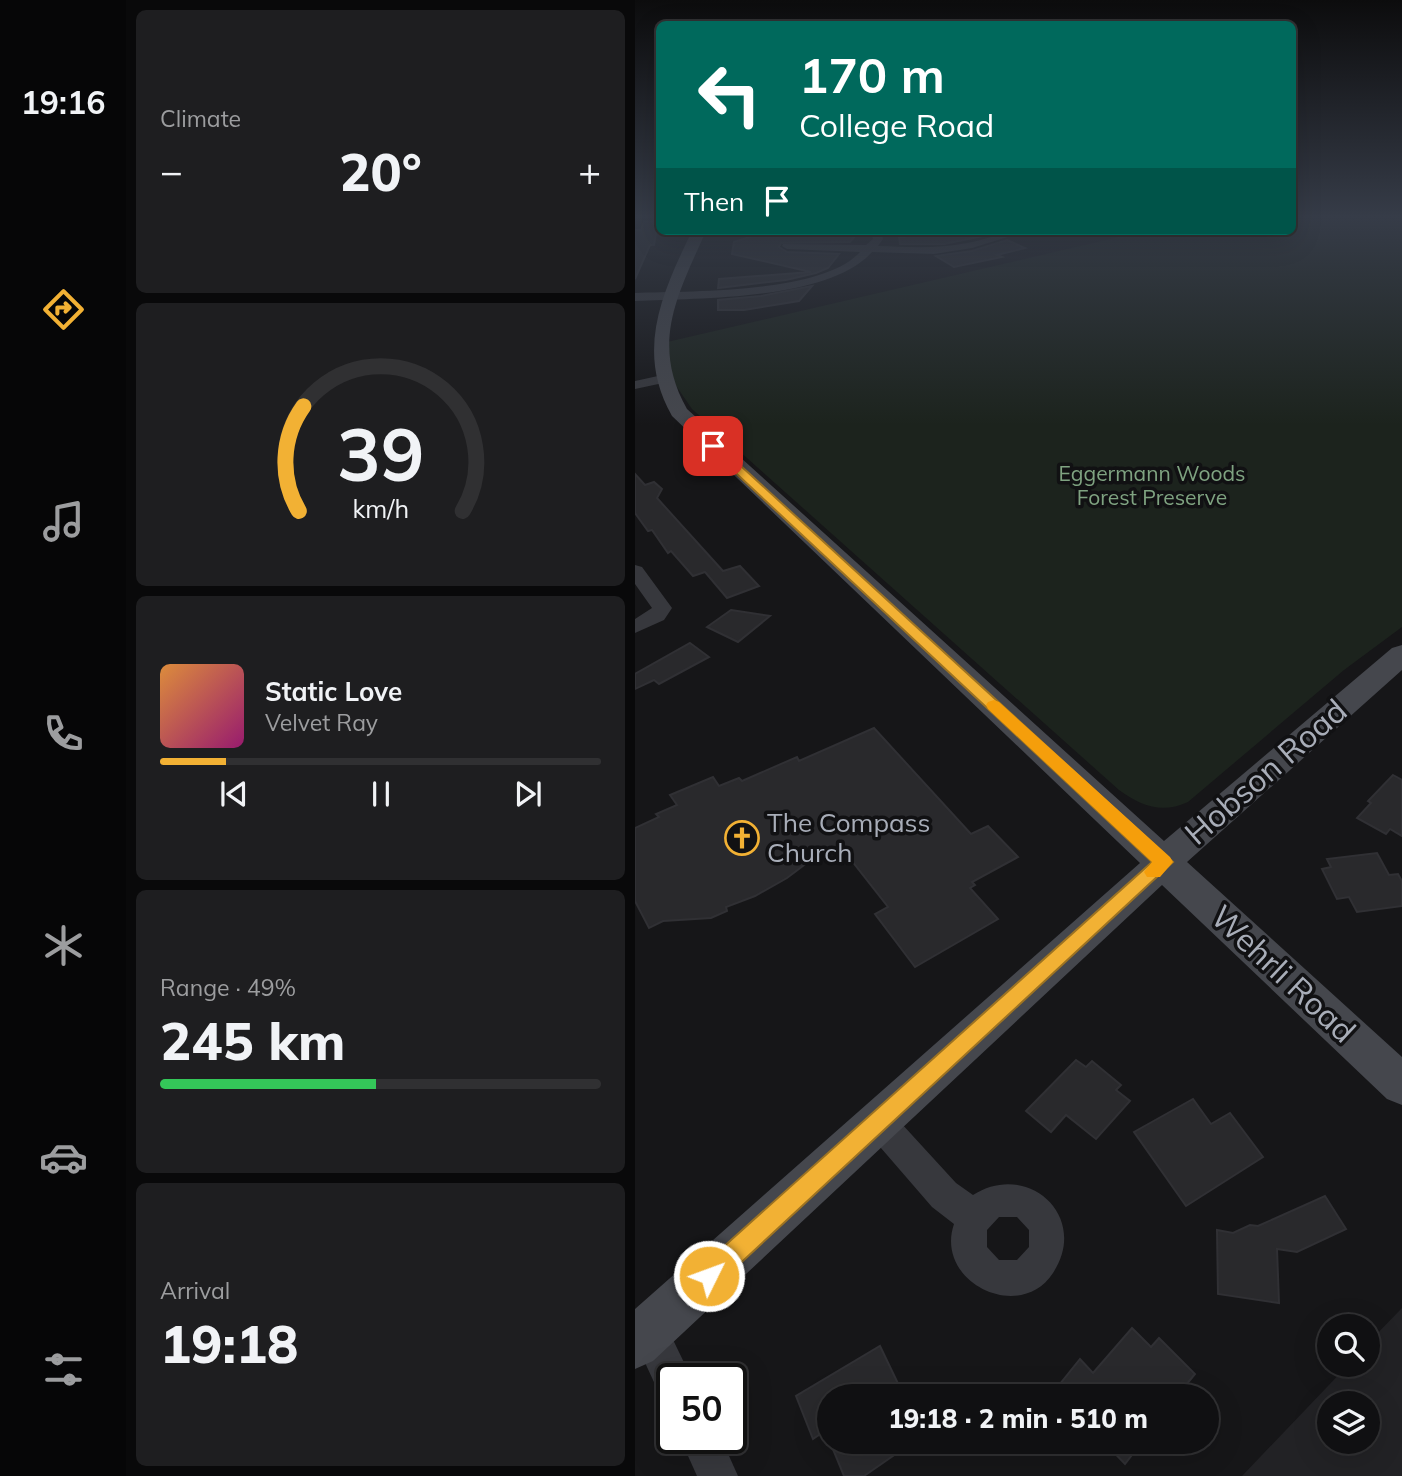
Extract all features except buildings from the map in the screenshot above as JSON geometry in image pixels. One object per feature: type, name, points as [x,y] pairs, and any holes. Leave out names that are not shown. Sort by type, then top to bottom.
[{"type":"main road","points":[[658,380],[654,359],[655,340],[673,287]]},
{"type":"main road","name":"Wehrli Road","points":[[658,380],[671,402],[694,428],[1402,1085]]},
{"type":"main road","name":"Hobson Road","points":[[642,1336],[1164,862],[1402,654]]},
{"type":"street","points":[[635,297],[773,287]]},
{"type":"street","points":[[635,385],[658,380]]},
{"type":"street","points":[[635,571],[662,608],[657,617],[635,627]]},
{"type":"street","points":[[879,1122],[944,1195],[974,1217]]},
{"type":"street","points":[[642,1336],[661,1363]]},
{"type":"street","points":[[708,1454],[718,1476]]},
{"type":"shaded area","points":[[1402,1308],[1402,1476],[1242,1476],[1317,1397],[1317,1454],[1380,1454],[1380,1391],[1323,1391],[1337,1377],[1380,1377],[1380,1331]]},
{"type":"green space","name":"Eggermann Woods Forest Preserve","points":[[904,287],[1402,287],[1402,627],[1344,670],[1188,802],[1161,808],[1144,804],[1119,790],[692,409],[668,374],[667,342]]},
{"type":"slow traffic","points":[[994,705],[1164,862],[1153,872]]},
{"type":"place","name":"The Compass Church","points":[[742,838]]},
{"type":"route","points":[[709,1276],[1164,862],[713,446]]}]
